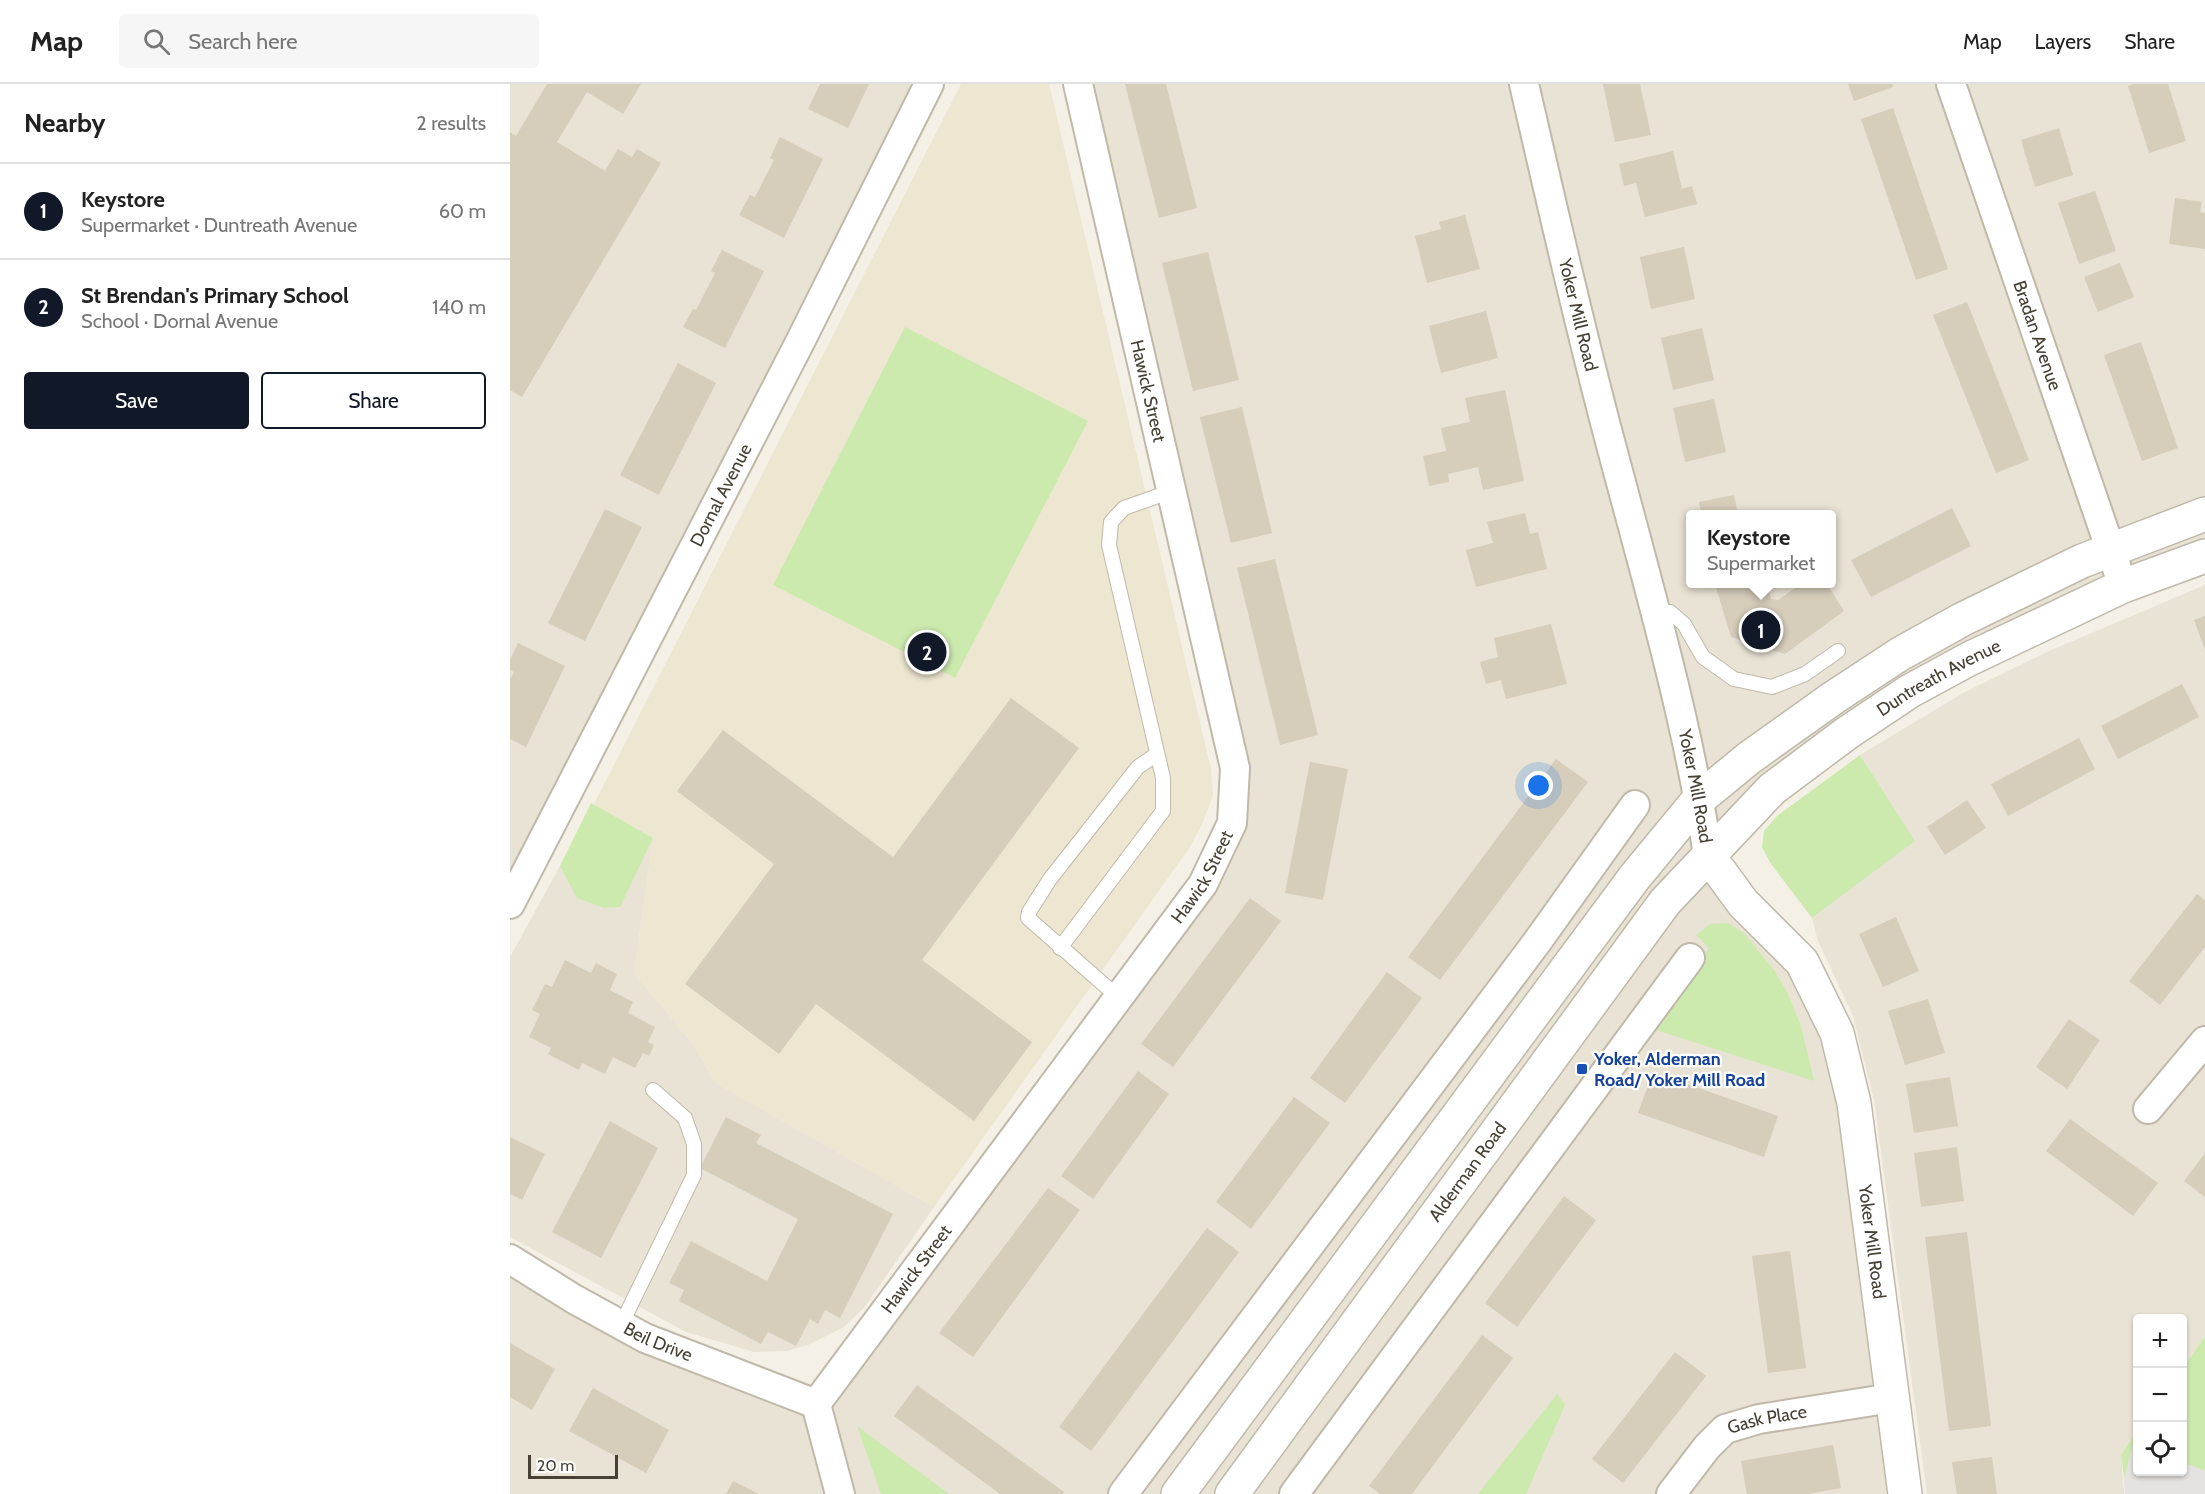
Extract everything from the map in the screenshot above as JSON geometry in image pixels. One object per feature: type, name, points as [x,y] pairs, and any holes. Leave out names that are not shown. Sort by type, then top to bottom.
[{"type":"street","name":"Dornal Avenue","points":[[510,904],[799,344],[928,84]]},
{"type":"street","name":"Hawick Street","points":[[816,1404],[1203,884],[1232,823],[1235,768],[1078,84]]},
{"type":"street","name":"Yoker Mill Road","points":[[1524,84],[1584,344],[1654,611],[1699,799],[1708,855],[1743,903],[1802,962],[1837,1033],[1854,1103],[1905,1494]]},
{"type":"street","name":"Bradan Avenue","points":[[1951,84],[2123,586]]},
{"type":"street","name":"Duntreath Avenue","points":[[1699,799],[1749,758],[1900,654],[1963,619],[2082,561],[2205,514]]},
{"type":"street","name":"Duntreath Avenue","points":[[1708,855],[1772,789],[1847,733],[1910,691],[1970,658],[2123,586],[2205,556]]},
{"type":"street","points":[[1178,1494],[1634,878],[1699,799]]},
{"type":"street","points":[[1123,1494],[1537,942],[1635,805]]},
{"type":"street","name":"Alderman Road","points":[[1232,1494],[1665,902],[1708,855]]},
{"type":"street","points":[[1537,942],[1569,966]]},
{"type":"street","points":[[1294,1494],[1690,958]]},
{"type":"street","points":[[2148,1109],[2205,1041]]},
{"type":"street","name":"Beil Drive","points":[[510,1259],[574,1299],[645,1338],[816,1404]]},
{"type":"street","name":"Gask Place","points":[[1671,1494],[1707,1447],[1725,1429],[1780,1415],[1892,1398]]},
{"type":"street","points":[[816,1404],[840,1494]]},
{"type":"lane","points":[[1060,948],[1163,811],[1163,778],[1109,545],[1111,522],[1124,508],[1172,491]]},
{"type":"lane","points":[[1654,611],[1670,612],[1684,624],[1703,657],[1734,679],[1743,681],[1772,687],[1805,674],[1838,651]]},
{"type":"lane","points":[[1118,997],[1028,918],[1029,912],[1050,879],[1131,776],[1156,754]]},
{"type":"lane","points":[[621,1325],[694,1175],[694,1144],[685,1118],[653,1090]]},
{"type":"shaded area","points":[[510,84],[929,84],[510,904]]},
{"type":"shaded area","points":[[961,84],[1049,84],[1211,769],[1213,795],[1190,847],[934,1207],[716,1083],[691,1042],[634,973],[653,838],[594,804]]},
{"type":"shaded area","points":[[1078,84],[2205,84],[2205,556],[1969,658],[1708,855],[1837,1033],[1905,1494],[510,1494],[510,1259],[816,1404],[1203,884],[1235,768]]},
{"type":"shaded area","points":[[2205,585],[2205,1336],[2187,1362],[2187,1314],[2133,1314],[2133,1437],[2121,1455],[2124,1494],[1927,1494],[1874,1100],[1853,1016],[1818,941],[1812,918],[1914,841],[1860,755],[1963,693],[2049,651]]},
{"type":"shaded area","points":[[594,804],[653,838],[634,973],[691,1042],[716,1083],[934,1207],[864,1308],[844,1327],[808,1345],[787,1351],[754,1352],[686,1332],[510,1237],[510,957]]},
{"type":"shaded area","points":[[2133,1443],[2133,1476],[2187,1476],[2187,1464],[2205,1471],[2205,1494],[2125,1494],[2124,1479]]},
{"type":"green space","points":[[905,327],[1088,421],[955,678],[773,585]]},
{"type":"green space","points":[[1860,755],[1915,841],[1812,918],[1771,864],[1762,847],[1764,831],[1777,816]]},
{"type":"green space","points":[[591,803],[653,838],[620,907],[604,908],[577,898],[560,866]]},
{"type":"green space","points":[[1727,923],[1743,932],[1774,970],[1786,990],[1801,1026],[1814,1081],[1653,1029],[1709,948],[1696,935],[1710,924]]},
{"type":"green space","points":[[2205,1336],[2205,1494],[2126,1494],[2121,1455],[2133,1437],[2133,1476],[2187,1476],[2187,1362]]},
{"type":"green space","points":[[1557,1394],[1565,1405],[1526,1494],[1478,1494]]},
{"type":"green space","points":[[857,1426],[949,1494],[881,1494]]},
{"type":"building","points":[[547,84],[641,84],[623,114],[587,92],[557,142],[605,171],[618,149],[632,157],[637,149],[661,163],[522,397],[510,390],[510,132],[516,136]]},
{"type":"building","points":[[820,84],[869,84],[848,128],[808,109]]},
{"type":"building","points":[[1125,84],[1166,84],[1197,208],[1159,218]]},
{"type":"building","points":[[1603,84],[1640,84],[1651,135],[1615,142]]},
{"type":"building","points":[[1848,84],[1892,84],[1893,87],[1854,101]]},
{"type":"building","points":[[2168,84],[2186,141],[2149,153],[2128,86]]},
{"type":"building","points":[[1893,108],[1948,269],[1916,280],[1861,119]]},
{"type":"building","points":[[2059,128],[2073,175],[2035,187],[2021,140]]},
{"type":"building","points":[[780,137],[823,159],[784,238],[739,215],[750,195],[755,197],[774,160],[770,158]]},
{"type":"building","points":[[1673,151],[1682,189],[1692,186],[1697,204],[1645,217],[1636,183],[1624,186],[1619,164]]},
{"type":"building","points":[[2095,191],[2116,251],[2079,264],[2058,203]]},
{"type":"building","points":[[2175,198],[2202,202],[2200,212],[2205,213],[2205,249],[2169,244]]},
{"type":"building","points":[[1465,215],[1480,269],[1427,283],[1415,236],[1441,229],[1439,222]]},
{"type":"building","points":[[1684,247],[1695,299],[1651,309],[1640,257]]},
{"type":"building","points":[[722,250],[764,271],[725,348],[683,327],[693,309],[696,310],[715,273],[711,271]]},
{"type":"building","points":[[1208,252],[1239,380],[1193,391],[1162,263]]},
{"type":"building","points":[[2120,263],[2134,297],[2098,312],[2084,277]]},
{"type":"building","points":[[1967,302],[2029,460],[1996,473],[1933,315]]},
{"type":"building","points":[[1486,311],[1498,358],[1441,373],[1429,326]]},
{"type":"building","points":[[1702,328],[1714,380],[1673,390],[1661,338]]},
{"type":"building","points":[[2141,342],[2178,448],[2142,461],[2104,355]]},
{"type":"building","points":[[678,363],[716,383],[659,495],[620,475]]},
{"type":"building","points":[[1505,390],[1524,481],[1483,490],[1478,467],[1448,474],[1449,482],[1429,486],[1423,456],[1446,451],[1441,428],[1470,422],[1465,398]]},
{"type":"building","points":[[1714,399],[1726,452],[1685,462],[1673,408]]},
{"type":"building","points":[[1242,407],[1272,533],[1231,543],[1200,417]]},
{"type":"building","points":[[1734,495],[1737,510],[1700,510],[1699,502]]},
{"type":"building","points":[[1952,508],[1971,546],[1871,597],[1851,560]]},
{"type":"building","points":[[605,509],[642,527],[585,641],[548,623]]},
{"type":"building","points":[[1525,513],[1530,534],[1538,532],[1547,569],[1476,587],[1466,550],[1493,543],[1487,522]]},
{"type":"building","points":[[1275,559],[1318,735],[1280,745],[1237,568]]},
{"type":"building","points":[[1716,588],[1768,588],[1771,599],[1778,600],[1795,588],[1830,588],[1844,611],[1785,654],[1731,637]]},
{"type":"building","points":[[2205,616],[2205,650],[2194,620]]},
{"type":"building","points":[[1551,624],[1567,684],[1506,699],[1501,680],[1486,684],[1480,662],[1498,657],[1494,638]]},
{"type":"building","points":[[518,643],[565,666],[526,747],[510,739],[510,679],[514,672],[510,670],[510,660]]},
{"type":"building","points":[[2182,684],[2199,717],[2118,759],[2101,726]]},
{"type":"building","points":[[1011,698],[1079,748],[922,960],[1032,1042],[974,1121],[816,1004],[779,1054],[685,984],[774,864],[677,791],[723,730],[893,857]]},
{"type":"building","points":[[2079,738],[2095,769],[2008,816],[1991,784]]},
{"type":"building","points":[[1556,759],[1588,782],[1440,980],[1408,957]]},
{"type":"building","points":[[1310,762],[1348,769],[1323,900],[1285,893]]},
{"type":"building","points":[[1967,800],[1986,828],[1945,855],[1927,827]]},
{"type":"building","points":[[2197,894],[2205,900],[2205,947],[2160,1005],[2129,981]]},
{"type":"building","points":[[1250,898],[1281,921],[1173,1067],[1141,1044]]},
{"type":"building","points":[[1896,917],[1919,971],[1883,987],[1859,934]]},
{"type":"building","points":[[565,960],[591,973],[596,963],[617,974],[610,990],[633,1002],[628,1013],[655,1027],[648,1042],[654,1045],[649,1056],[643,1053],[635,1068],[613,1057],[605,1074],[582,1063],[579,1070],[548,1054],[551,1048],[529,1037],[540,1014],[532,1010],[545,984],[552,987]]},
{"type":"building","points":[[1387,972],[1422,998],[1345,1103],[1310,1078]]},
{"type":"building","points":[[1928,999],[1945,1053],[1905,1065],[1888,1011]]},
{"type":"building","points":[[2069,1019],[2100,1040],[2067,1089],[2036,1067]]},
{"type":"building","points":[[1138,1071],[1169,1094],[1093,1199],[1061,1176]]},
{"type":"building","points":[[1653,1072],[1778,1116],[1764,1157],[1638,1113]]},
{"type":"building","points":[[1950,1077],[1958,1126],[1914,1133],[1906,1084]]},
{"type":"building","points":[[1294,1097],[1330,1123],[1251,1229],[1216,1202]]},
{"type":"building","points":[[726,1117],[761,1135],[756,1143],[893,1214],[840,1318],[825,1310],[818,1324],[810,1319],[796,1346],[768,1332],[761,1344],[679,1301],[684,1290],[669,1283],[691,1241],[767,1281],[798,1219],[700,1168]]},
{"type":"building","points":[[2070,1119],[2158,1183],[2133,1216],[2046,1151]]},
{"type":"building","points":[[610,1121],[658,1148],[601,1258],[552,1232]]},
{"type":"building","points":[[510,1137],[545,1154],[522,1200],[510,1194]]},
{"type":"building","points":[[1957,1147],[1964,1201],[1921,1207],[1914,1153]]},
{"type":"building","points":[[2205,1153],[2205,1197],[2184,1181]]},
{"type":"building","points":[[1048,1188],[1080,1210],[973,1357],[939,1333]]},
{"type":"building","points":[[1564,1196],[1596,1220],[1517,1327],[1485,1303]]},
{"type":"building","points":[[1207,1228],[1239,1252],[1091,1451],[1059,1427]]},
{"type":"building","points":[[1967,1232],[1991,1426],[1949,1431],[1925,1237]]},
{"type":"building","points":[[1790,1251],[1806,1368],[1768,1373],[1752,1256]]},
{"type":"building","points":[[1482,1335],[1513,1358],[1412,1494],[1380,1494],[1369,1486]]},
{"type":"building","points":[[510,1343],[555,1369],[532,1410],[510,1397]]},
{"type":"building","points":[[1675,1352],[1706,1376],[1623,1483],[1592,1459]]},
{"type":"building","points":[[917,1385],[1064,1492],[1063,1494],[1000,1494],[894,1416]]},
{"type":"building","points":[[593,1388],[669,1430],[646,1473],[569,1431]]},
{"type":"building","points":[[1833,1445],[1841,1488],[1808,1494],[1747,1494],[1741,1461]]},
{"type":"building","points":[[1992,1457],[1997,1494],[1957,1494],[1952,1462]]},
{"type":"building","points":[[733,1481],[759,1494],[726,1494]]},
{"type":"place","name":"Keystore","points":[[1761,630]]},
{"type":"place","name":"St Brendan's Primary School","points":[[927,652]]},
{"type":"place","name":"Yoker, Alderman Road/ Yoker Mill Road","points":[[1582,1069]]}]
